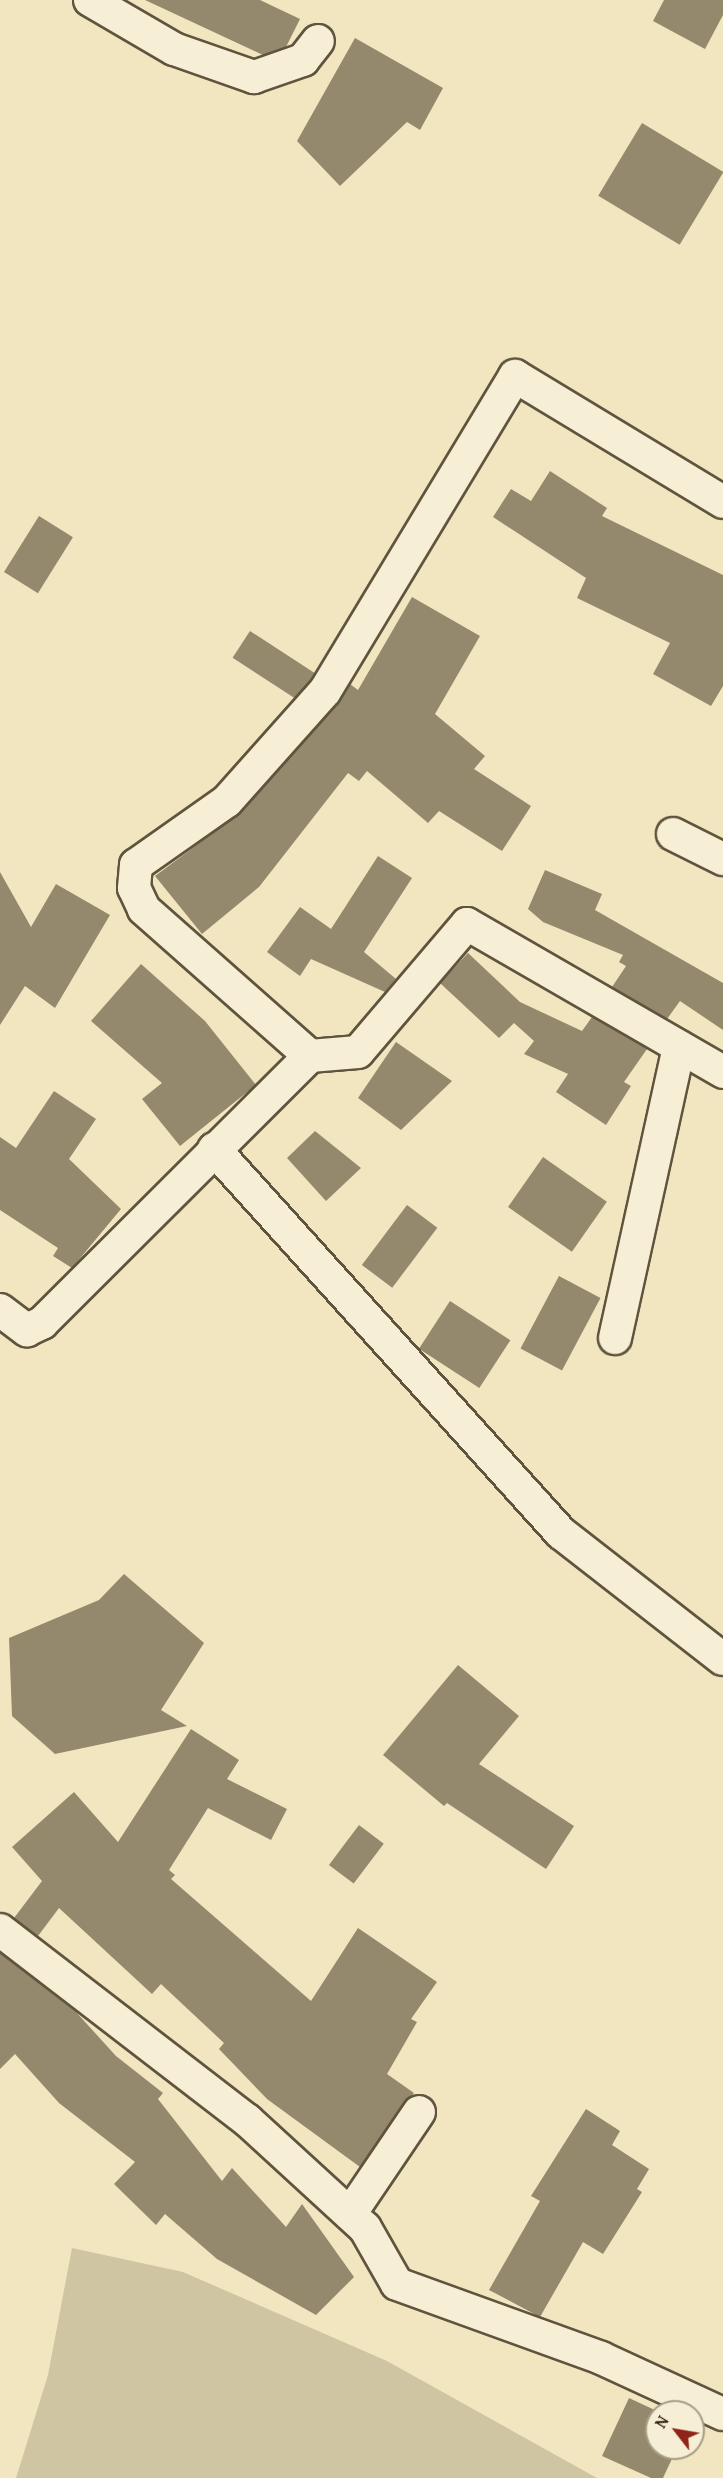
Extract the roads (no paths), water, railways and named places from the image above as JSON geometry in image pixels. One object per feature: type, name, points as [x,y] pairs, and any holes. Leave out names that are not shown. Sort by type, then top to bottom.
[{"type":"street","points":[[90,0],[174,49],[255,77],[303,60],[318,41]]},
{"type":"street","points":[[310,1056],[144,909],[134,888],[136,866],[227,801],[325,692],[515,376],[723,502]]},
{"type":"street","points":[[674,834],[723,860]]},
{"type":"street","points":[[0,1310],[27,1330],[42,1323],[214,1149],[310,1056],[358,1052],[467,924],[723,1072]]},
{"type":"street","points":[[615,1338],[679,1047]]},
{"type":"street","points":[[214,1149],[561,1533],[723,1659]]},
{"type":"street","points":[[0,1930],[247,2120],[365,2228],[397,2284],[601,2358],[723,2414]]},
{"type":"street","points":[[350,2214],[420,2112]]}]
